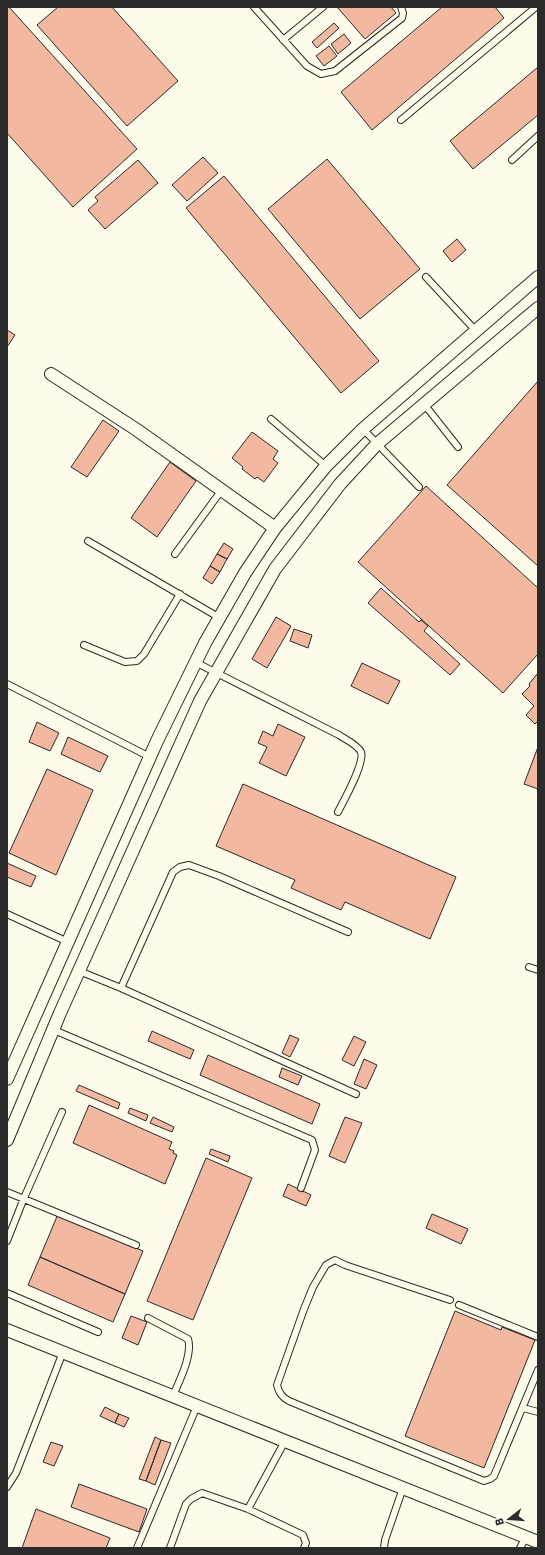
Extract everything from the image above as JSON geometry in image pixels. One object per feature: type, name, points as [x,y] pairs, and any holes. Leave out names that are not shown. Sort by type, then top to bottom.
[{"type":"street","points":[[7,1078],[150,756],[195,662],[246,573],[275,528],[326,466],[363,429],[538,277]]},
{"type":"street","points":[[7,1140],[79,971],[200,701],[275,569],[340,484],[377,444],[538,308]]},
{"type":"street","points":[[51,374],[137,430],[275,528]]},
{"type":"street","points":[[7,1330],[403,1488],[523,1542],[538,1542]]},
{"type":"lane","points":[[254,7],[307,66],[321,74],[327,74],[334,71],[402,18],[403,13],[401,7]]},
{"type":"lane","points":[[283,40],[323,7]]},
{"type":"lane","points":[[400,120],[536,7]]},
{"type":"lane","points":[[512,160],[538,136]]},
{"type":"lane","points":[[426,277],[476,331]]},
{"type":"lane","points":[[424,404],[458,447]]},
{"type":"lane","points":[[271,419],[326,466]]},
{"type":"lane","points":[[363,429],[419,487]]},
{"type":"lane","points":[[175,554],[221,491]]},
{"type":"lane","points":[[88,541],[220,618]]},
{"type":"lane","points":[[84,645],[125,662],[137,661],[144,654],[180,594]]},
{"type":"lane","points":[[195,662],[339,735],[355,745],[360,751],[362,757],[338,812]]},
{"type":"lane","points":[[7,684],[150,756]]},
{"type":"lane","points":[[121,988],[173,872],[180,867],[189,865],[219,876],[348,932]]},
{"type":"lane","points":[[7,914],[68,942]]},
{"type":"lane","points":[[529,967],[538,970]]},
{"type":"lane","points":[[79,971],[121,988],[356,1094]]},
{"type":"lane","points":[[54,1030],[312,1140],[315,1150],[301,1188]]},
{"type":"lane","points":[[7,1241],[24,1198],[62,1112]]},
{"type":"lane","points":[[7,1192],[136,1245]]},
{"type":"lane","points":[[450,1300],[345,1265],[335,1260],[326,1265],[313,1287],[277,1385],[278,1392],[282,1397],[289,1401],[484,1481],[494,1476],[538,1370]]},
{"type":"lane","points":[[7,1293],[98,1332]]},
{"type":"lane","points":[[459,1305],[538,1337]]},
{"type":"lane","points":[[148,1318],[188,1339],[190,1347],[188,1356],[173,1396]]},
{"type":"lane","points":[[7,1487],[16,1473],[62,1352]]},
{"type":"lane","points":[[137,1548],[197,1406]]},
{"type":"lane","points":[[523,1408],[538,1412]]},
{"type":"lane","points":[[248,1509],[285,1441]]},
{"type":"lane","points":[[384,1548],[385,1540],[403,1488]]},
{"type":"lane","points":[[170,1548],[186,1504],[202,1493],[248,1509],[303,1535],[306,1543],[304,1548]]},
{"type":"building","points":[[7,7],[9,7],[137,149],[73,207],[7,133]]},
{"type":"building","points":[[58,7],[112,7],[178,81],[127,126],[37,25]]},
{"type":"building","points":[[337,7],[391,7],[396,13],[365,39]]},
{"type":"building","points":[[442,7],[495,7],[504,18],[372,130],[341,92]]},
{"type":"building","points":[[334,23],[339,28],[317,48],[312,42]]},
{"type":"building","points":[[344,34],[351,43],[338,54],[331,44]]},
{"type":"building","points":[[329,46],[337,56],[324,66],[316,56]]},
{"type":"building","points":[[538,67],[538,115],[473,169],[450,141]]},
{"type":"building","points":[[203,157],[218,173],[187,201],[172,185]]},
{"type":"building","points":[[327,159],[420,269],[360,319],[268,209]]},
{"type":"building","points":[[138,160],[158,183],[105,229],[88,210],[98,201],[95,197]]},
{"type":"building","points":[[224,176],[379,361],[341,393],[186,208]]},
{"type":"building","points":[[457,239],[466,250],[452,262],[443,251]]},
{"type":"building","points":[[7,330],[15,335],[7,347]]},
{"type":"building","points":[[538,381],[538,566],[447,485]]},
{"type":"building","points":[[103,420],[119,431],[87,477],[71,467]]},
{"type":"building","points":[[252,432],[278,451],[273,459],[278,463],[264,482],[257,477],[255,479],[242,469],[243,467],[232,458]]},
{"type":"building","points":[[170,462],[196,481],[157,537],[131,518]]},
{"type":"building","points":[[426,486],[538,588],[538,654],[503,693],[358,562]]},
{"type":"building","points":[[224,543],[233,549],[227,559],[217,554]]},
{"type":"building","points":[[217,554],[227,559],[220,572],[210,566]]},
{"type":"building","points":[[210,566],[220,572],[212,584],[203,578]]},
{"type":"building","points":[[381,588],[419,622],[421,620],[428,626],[424,631],[460,664],[450,675],[368,603]]},
{"type":"building","points":[[276,617],[291,626],[267,668],[252,659]]},
{"type":"building","points":[[294,629],[312,635],[308,648],[290,641]]},
{"type":"building","points":[[362,663],[400,681],[388,704],[351,686]]},
{"type":"building","points":[[538,673],[538,721],[535,724],[526,715],[534,706],[522,694],[530,686],[529,684]]},
{"type":"building","points":[[37,722],[59,733],[50,751],[29,742]]},
{"type":"building","points":[[278,724],[305,737],[286,776],[259,763],[267,747],[258,743],[263,731],[273,736]]},
{"type":"building","points":[[68,737],[108,756],[100,772],[61,754]]},
{"type":"building","points":[[538,747],[538,789],[524,784]]},
{"type":"building","points":[[47,769],[93,790],[56,875],[9,853]]},
{"type":"building","points":[[243,784],[456,877],[430,939],[345,902],[341,910],[291,888],[295,880],[216,846]]},
{"type":"building","points":[[7,863],[36,876],[31,887],[7,877]]},
{"type":"building","points":[[152,1031],[194,1050],[190,1059],[148,1041]]},
{"type":"building","points":[[290,1035],[299,1039],[290,1057],[282,1053]]},
{"type":"building","points":[[354,1036],[366,1042],[354,1066],[342,1060]]},
{"type":"building","points":[[208,1055],[320,1104],[312,1124],[200,1075]]},
{"type":"building","points":[[364,1059],[377,1065],[366,1089],[354,1084]]},
{"type":"building","points":[[282,1068],[302,1076],[298,1085],[279,1077]]},
{"type":"building","points":[[79,1085],[120,1103],[118,1109],[76,1091]]},
{"type":"building","points":[[89,1105],[172,1142],[169,1149],[174,1151],[173,1153],[177,1155],[165,1184],[73,1143]]},
{"type":"building","points":[[130,1108],[148,1115],[146,1121],[128,1113]]},
{"type":"building","points":[[153,1117],[174,1127],[172,1132],[150,1123]]},
{"type":"building","points":[[345,1117],[362,1123],[345,1163],[329,1156]]},
{"type":"building","points":[[211,1149],[230,1156],[228,1162],[209,1154]]},
{"type":"building","points":[[206,1158],[252,1178],[193,1320],[147,1301]]},
{"type":"building","points":[[288,1184],[311,1195],[306,1206],[283,1196]]},
{"type":"building","points":[[58,1214],[143,1251],[125,1294],[40,1257]]},
{"type":"building","points":[[432,1214],[468,1229],[461,1244],[426,1228]]},
{"type":"building","points":[[40,1257],[125,1294],[113,1322],[28,1285]]},
{"type":"building","points":[[455,1311],[501,1330],[502,1327],[535,1340],[484,1468],[405,1436]]},
{"type":"building","points":[[131,1316],[147,1322],[138,1345],[122,1338]]},
{"type":"building","points":[[105,1407],[119,1414],[115,1423],[100,1416]]},
{"type":"building","points":[[119,1414],[129,1418],[124,1427],[115,1423]]},
{"type":"building","points":[[155,1437],[161,1440],[146,1481],[139,1479]]},
{"type":"building","points":[[161,1440],[171,1443],[155,1485],[146,1481]]},
{"type":"building","points":[[51,1442],[63,1446],[54,1466],[43,1462]]},
{"type":"building","points":[[79,1484],[147,1509],[139,1532],[71,1507]]},
{"type":"building","points":[[36,1509],[110,1538],[106,1548],[22,1548]]}]
